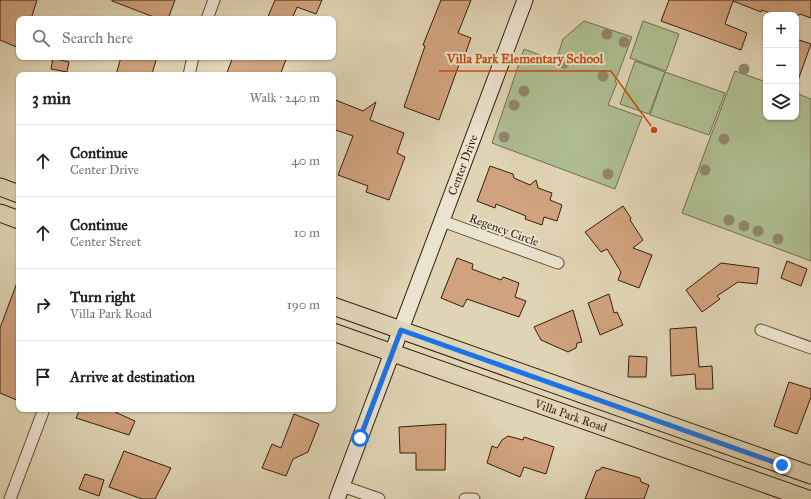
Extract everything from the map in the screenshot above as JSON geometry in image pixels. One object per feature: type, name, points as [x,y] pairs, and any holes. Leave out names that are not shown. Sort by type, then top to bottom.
[{"type":"main road","points":[[0,187],[16,193]]},
{"type":"main road","points":[[0,213],[16,219]]},
{"type":"main road","name":"Villa Park Road","points":[[336,307],[811,475]]},
{"type":"main road","name":"Villa Park Road","points":[[336,333],[808,499]]},
{"type":"street","points":[[208,16],[214,0]]},
{"type":"street","name":"Center Drive","points":[[393,352],[525,0]]},
{"type":"street","points":[[190,72],[192,60]]},
{"type":"street","name":"Regency Circle","points":[[442,221],[558,263]]},
{"type":"street","points":[[761,330],[811,348]]},
{"type":"street","points":[[379,499],[340,492],[393,352]]},
{"type":"street","points":[[10,499],[43,412]]},
{"type":"street","points":[[465,499],[474,499]]},
{"type":"green space","points":[[584,21],[632,37],[608,105],[642,117],[615,189],[492,143],[524,49],[556,61],[563,39]]},
{"type":"green space","points":[[643,21],[679,34],[666,71],[630,58]]},
{"type":"green space","points":[[635,61],[665,72],[649,114],[620,104]]},
{"type":"green space","points":[[735,71],[763,81],[763,120],[799,120],[799,94],[811,99],[811,261],[682,213]]},
{"type":"green space","points":[[665,72],[725,93],[709,135],[650,115]]},
{"type":"building","points":[[0,0],[37,0],[32,16],[16,16],[16,47],[0,40]]},
{"type":"building","points":[[175,0],[169,16],[151,16],[112,1]]},
{"type":"building","points":[[275,0],[322,0],[316,14],[297,7],[293,16],[268,16]]},
{"type":"building","points":[[441,0],[471,0],[458,33],[471,38],[463,60],[461,59],[439,120],[404,107],[425,46],[423,45]]},
{"type":"building","points":[[669,0],[811,0],[811,18],[800,14],[799,15],[799,12],[767,12],[762,10],[761,12],[733,1],[725,24],[747,33],[741,50],[661,21]]},
{"type":"building","points":[[799,40],[811,44],[799,77]]},
{"type":"building","points":[[53,60],[69,62],[67,72],[51,69]]},
{"type":"building","points":[[120,60],[156,60],[153,72],[117,72]]},
{"type":"building","points":[[232,60],[286,60],[281,72],[227,72]]},
{"type":"building","points":[[336,100],[363,111],[376,102],[370,120],[404,133],[397,153],[405,157],[389,200],[366,192],[368,186],[338,175],[353,136],[336,130]]},
{"type":"building","points":[[490,166],[513,174],[514,178],[530,185],[536,180],[538,188],[552,193],[550,200],[562,205],[557,221],[544,217],[542,225],[525,219],[526,216],[496,204],[495,208],[477,201]]},
{"type":"building","points":[[623,206],[643,240],[633,248],[652,255],[639,288],[618,280],[621,272],[607,249],[601,252],[585,232]]},
{"type":"building","points":[[457,258],[473,264],[472,269],[501,280],[503,277],[519,283],[515,297],[526,301],[519,317],[467,299],[463,307],[441,298]]},
{"type":"building","points":[[787,261],[807,269],[801,286],[781,278]]},
{"type":"building","points":[[721,263],[759,268],[757,284],[738,282],[717,296],[720,299],[702,312],[686,290]]},
{"type":"building","points":[[16,285],[16,400],[0,393],[0,328]]},
{"type":"building","points":[[609,294],[614,313],[617,312],[623,325],[600,335],[588,303]]},
{"type":"building","points":[[573,310],[582,342],[577,343],[576,348],[568,352],[541,340],[534,327]]},
{"type":"building","points":[[696,327],[699,367],[712,366],[713,389],[696,389],[695,374],[671,376],[670,329]]},
{"type":"building","points":[[629,356],[647,357],[646,377],[628,377]]},
{"type":"building","points":[[789,382],[811,389],[811,397],[797,434],[774,426]]},
{"type":"building","points":[[79,412],[115,412],[135,421],[129,435],[76,418]]},
{"type":"building","points":[[294,414],[319,424],[308,452],[293,459],[286,476],[262,468],[272,444],[281,448]]},
{"type":"building","points":[[446,424],[445,470],[416,470],[416,453],[400,453],[399,427]]},
{"type":"building","points":[[508,436],[523,440],[524,437],[554,447],[546,474],[524,467],[520,477],[487,463],[492,446],[497,448],[502,440]]},
{"type":"building","points":[[124,451],[171,468],[155,499],[142,499],[109,487]]},
{"type":"building","points":[[602,467],[640,478],[641,482],[649,485],[644,499],[585,499],[596,471]]},
{"type":"building","points":[[85,474],[104,480],[99,496],[79,489]]},
{"type":"place","name":"Villa Park Elementary School","points":[[654,130]]},
{"type":"route","points":[[360,438],[401,330],[782,465]]}]
